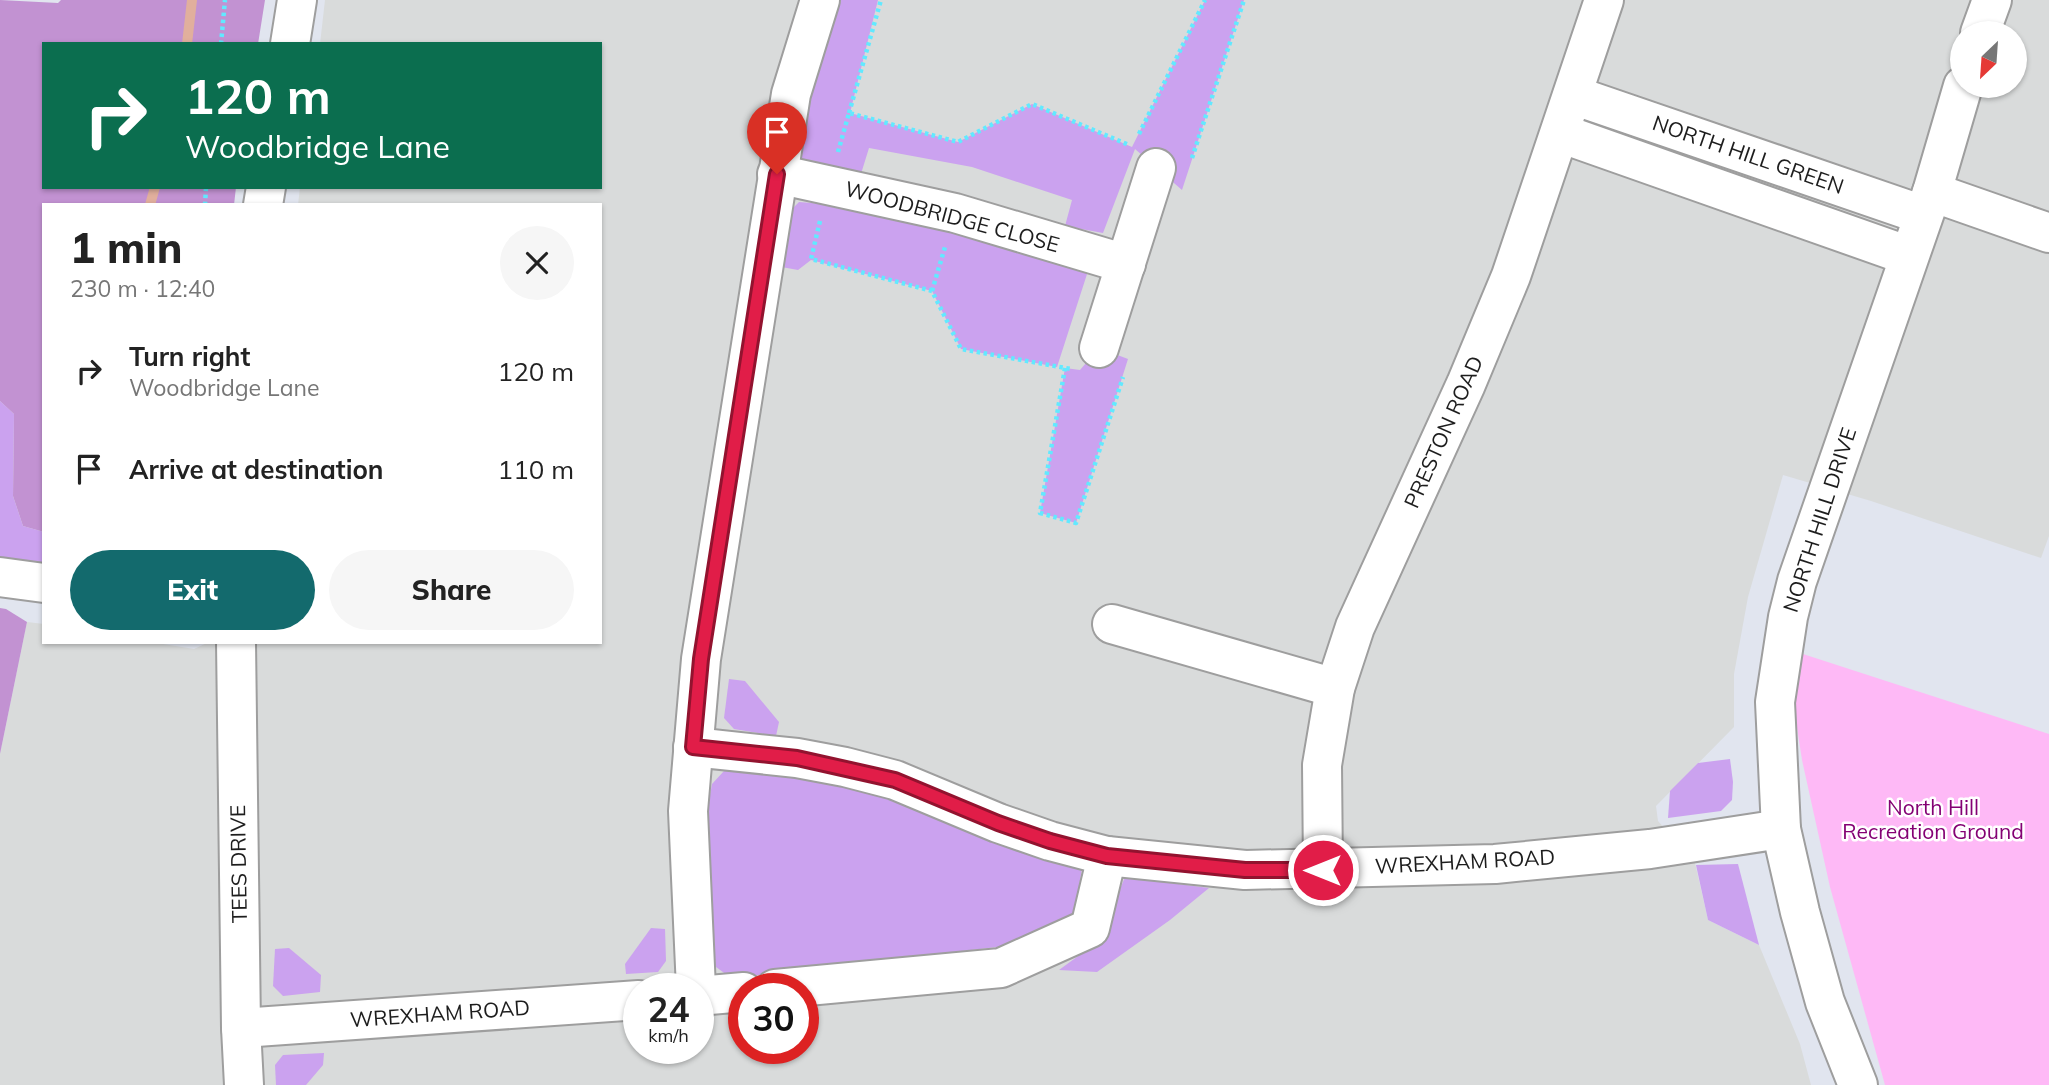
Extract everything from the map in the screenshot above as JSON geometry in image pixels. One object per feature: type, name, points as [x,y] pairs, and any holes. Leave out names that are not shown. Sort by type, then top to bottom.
[{"type":"street","points":[[290,42],[297,0]]},
{"type":"street","points":[[695,973],[688,811],[701,659],[791,94],[820,0]]},
{"type":"street","name":"PRESTON ROAD","points":[[1323,870],[1322,765],[1335,688],[1355,627],[1466,384],[1511,276],[1604,0]]},
{"type":"street","points":[[1984,21],[1992,0]]},
{"type":"street","name":"NORTH HILL GREEN","points":[[1573,95],[1928,204],[2049,233]]},
{"type":"street","name":"NORTH HILL DRIVE","points":[[1858,1085],[1825,1002],[1781,829],[1776,702],[1788,617],[1808,546],[1928,204],[1959,98]]},
{"type":"street","name":"NORTH HILL GREEN","points":[[1560,133],[1909,256]]},
{"type":"street","points":[[1112,360],[1126,264],[1160,160]]},
{"type":"street","name":"WOODBRIDGE CLOSE","points":[[777,174],[955,213],[1126,264]]},
{"type":"street","points":[[0,577],[42,583]]},
{"type":"street","points":[[1112,624],[1335,688]]},
{"type":"street","name":"TEES DRIVE","points":[[236,644],[244,1085]]},
{"type":"street","name":"WREXHAM ROAD","points":[[693,747],[797,758],[882,777],[998,823],[1050,841],[1107,856],[1245,870],[1323,870],[1495,863],[1650,849],[1781,829]]},
{"type":"street","points":[[819,985],[1001,968],[1090,928],[1107,856]]},
{"type":"street","name":"WREXHAM ROAD","points":[[241,1028],[623,1001]]},
{"type":"path","points":[[221,42],[225,0]]},
{"type":"path","points":[[849,113],[881,0]]},
{"type":"path","points":[[1139,135],[1205,0]]},
{"type":"path","points":[[1160,160],[1244,0]]},
{"type":"path","points":[[932,291],[955,213]]},
{"type":"path","points":[[1065,368],[1040,513],[1076,523],[1112,360]]},
{"type":"shaded area","points":[[0,0],[58,3],[61,0],[265,0],[258,42],[42,42],[42,189],[236,189],[234,203],[42,203],[42,531],[23,526],[13,496],[14,414],[0,401]]},
{"type":"shaded area","points":[[325,0],[2049,0],[2049,536],[2041,558],[1871,501],[1783,475],[1748,597],[1734,674],[1734,727],[1656,806],[1658,821],[1695,863],[1708,920],[1759,945],[1800,1044],[1811,1085],[0,1085],[0,754],[27,622],[42,624],[42,644],[163,644],[194,649],[205,644],[602,644],[602,203],[298,203],[300,189],[602,189],[602,42],[320,42]]},
{"type":"shaded area","points":[[841,0],[878,0],[850,113],[958,142],[1032,104],[1132,147],[1205,0],[1244,0],[1182,190],[1135,149],[1103,233],[1065,226],[1072,200],[972,167],[869,148],[860,177],[800,162],[794,133]]},
{"type":"shaded area","points":[[799,202],[951,226],[1088,271],[1057,367],[961,349],[932,291],[811,260],[798,270],[776,266],[784,217]]},
{"type":"shaded area","points":[[1099,348],[1128,359],[1076,523],[1040,513],[1065,368],[1080,370]]},
{"type":"shaded area","points":[[0,401],[14,414],[13,496],[23,526],[42,531],[42,569],[0,564]]},
{"type":"shaded area","points":[[0,608],[27,622],[0,754]]},
{"type":"shaded area","points":[[729,679],[745,681],[779,722],[776,736],[734,729],[724,718]]},
{"type":"shaded area","points":[[1730,759],[1732,800],[1721,811],[1668,818],[1670,791],[1698,763]]},
{"type":"shaded area","points":[[744,767],[868,788],[1082,868],[1074,918],[1014,945],[774,973],[728,973],[728,976],[716,967],[710,953],[704,827],[712,784],[724,771]]},
{"type":"shaded area","points":[[1738,864],[1759,945],[1708,920],[1696,865]]},
{"type":"shaded area","points":[[1125,877],[1209,888],[1170,920],[1097,972],[1059,970],[1096,943]]},
{"type":"shaded area","points":[[651,928],[665,929],[666,961],[658,972],[626,973],[625,964]]},
{"type":"shaded area","points":[[289,948],[321,975],[320,992],[283,996],[273,986],[275,949]]},
{"type":"shaded area","points":[[324,1053],[323,1065],[306,1085],[276,1085],[275,1065],[283,1055]]},
{"type":"green space","name":"North Hill Recreation Ground","points":[[1803,654],[2049,734],[2049,1085],[1885,1085],[1830,887],[1802,760],[1794,708]]},
{"type":"waterway","points":[[187,42],[192,0]]},
{"type":"waterway","points":[[151,203],[154,189]]},
{"type":"route","points":[[777,174],[701,659],[693,747],[797,758],[895,780],[998,823],[1050,841],[1107,856],[1245,870],[1323,870]]}]
